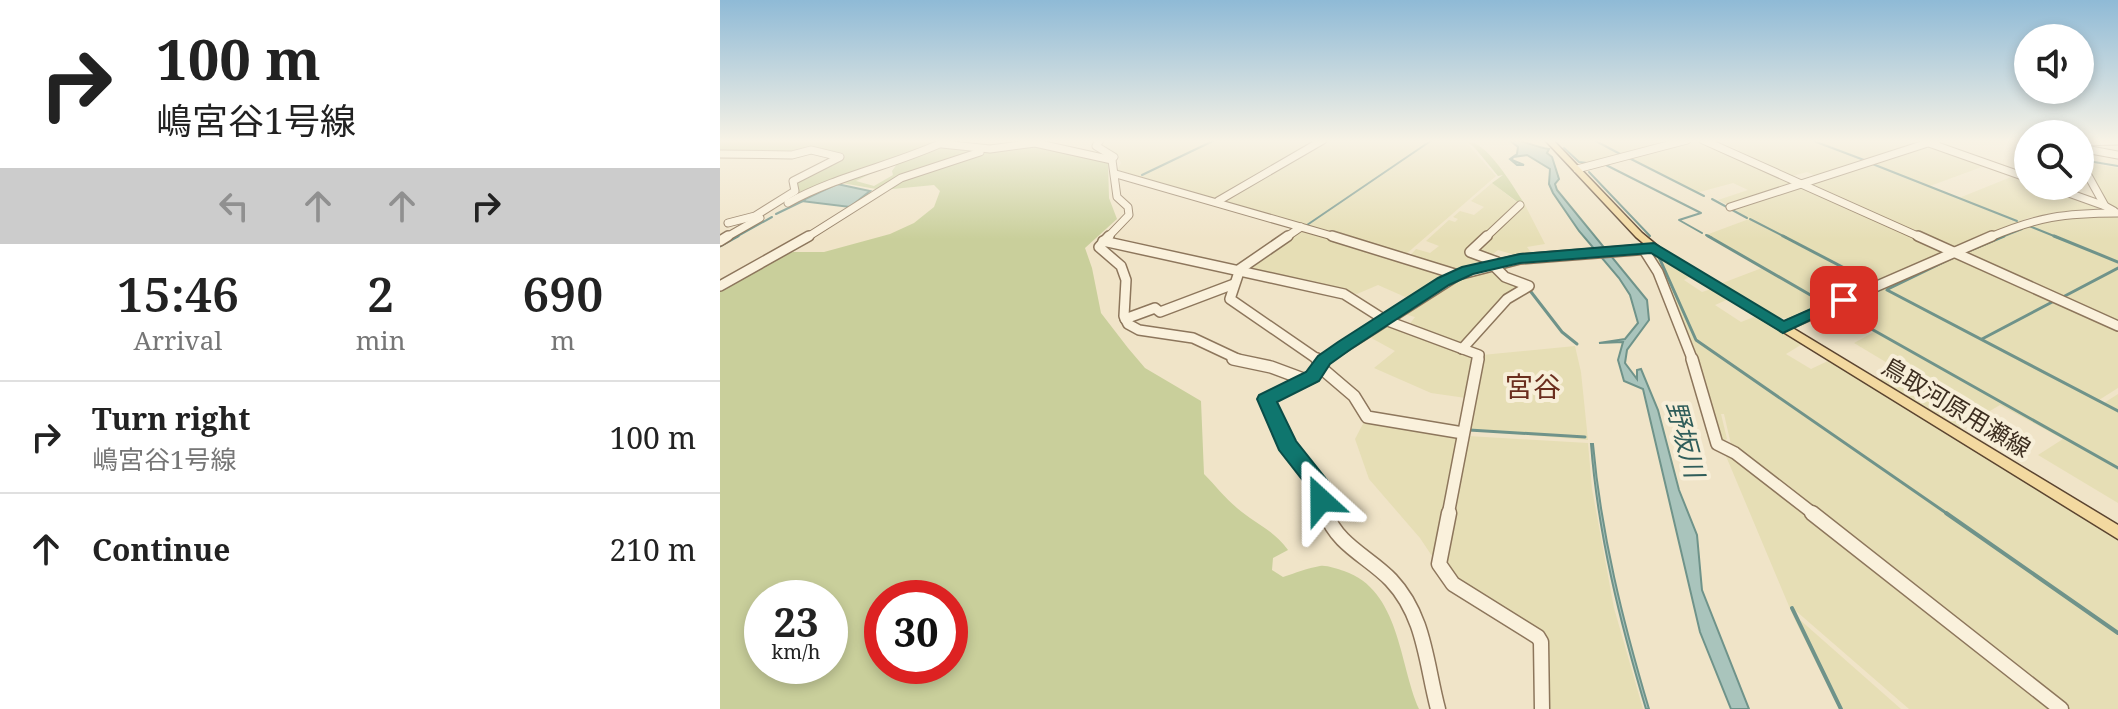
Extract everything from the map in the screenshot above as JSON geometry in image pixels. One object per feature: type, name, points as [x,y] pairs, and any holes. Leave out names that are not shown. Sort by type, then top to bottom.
[{"type":"main road","name":"鳥取河原用瀬線","points":[[1580,173],[1645,249],[1783,327],[2118,533]]},
{"type":"street","points":[[724,222],[755,216],[768,209],[795,191],[793,181],[808,173]]},
{"type":"street","points":[[720,241],[811,190],[858,173]]},
{"type":"street","points":[[720,286],[913,173]]},
{"type":"street","points":[[1115,173],[1117,197],[1128,207],[1129,215],[1103,241],[1100,249],[1121,266],[1126,280],[1125,319],[1128,324],[1139,330],[1193,338],[1233,359],[1271,367],[1306,380]]},
{"type":"street","points":[[1119,173],[1458,275]]},
{"type":"street","points":[[1218,201],[1266,173]]},
{"type":"street","points":[[1777,173],[2118,326]]},
{"type":"street","points":[[1730,207],[1833,173]]},
{"type":"street","points":[[2094,186],[2105,206]]},
{"type":"street","points":[[2088,200],[2118,213]]},
{"type":"street","points":[[1462,349],[1507,299],[1529,286],[1505,277],[1496,264],[1470,252],[1520,205]]},
{"type":"street","points":[[1783,327],[2042,216],[2118,213]]},
{"type":"street","points":[[724,222],[744,227]]},
{"type":"street","points":[[1301,227],[1240,269],[1230,299],[1322,365],[1355,396],[1365,408],[1367,417],[1463,433]]},
{"type":"street","points":[[1103,241],[1344,294],[1385,320],[1479,355],[1439,564],[1453,584],[1538,637],[1541,642],[1542,709]]},
{"type":"street","points":[[1438,709],[1428,668],[1428,652],[1399,590],[1342,540],[1321,500],[1323,489],[1278,430],[1266,399],[1306,380],[1385,320],[1458,275],[1496,264],[1564,254],[1645,249],[1658,272],[1694,363],[1717,444],[1735,453],[2061,709]]},
{"type":"street","points":[[1125,319],[1155,308],[1160,312],[1234,284]]},
{"type":"shaded area","points":[[1119,173],[1262,173],[1215,199]]},
{"type":"shaded area","points":[[1269,173],[1493,173],[1496,176],[1405,255],[1222,201]]},
{"type":"shaded area","points":[[1658,173],[1775,173],[1797,183],[1730,206],[1718,200],[1748,190],[1733,183],[1696,193]]},
{"type":"shaded area","points":[[1780,173],[1803,173],[1789,177]]},
{"type":"shaded area","points":[[1809,173],[1830,173],[1818,177]]},
{"type":"shaded area","points":[[1838,173],[1965,173],[1930,186],[1959,198],[2014,176],[2014,200],[2086,200],[2103,206],[2107,211],[2063,212],[2028,218],[1952,250],[1804,184]]},
{"type":"shaded area","points":[[2094,173],[2118,173],[2118,210],[2107,205],[2094,183]]},
{"type":"shaded area","points":[[1492,183],[1519,204],[1468,253],[1485,259],[1477,261],[1481,265],[1458,273],[1408,258],[1416,249],[1430,253],[1439,246],[1426,241],[1449,220],[1455,222],[1458,219],[1453,217],[1460,211],[1474,215],[1484,207],[1471,201]]},
{"type":"shaded area","points":[[1800,185],[1948,252],[1794,319],[1773,317],[1720,284],[1762,268],[1706,235],[1749,219],[1734,209]]},
{"type":"shaded area","points":[[1524,203],[1545,244],[1527,247],[1533,255],[1522,257],[1498,250],[1488,258],[1472,251]]},
{"type":"shaded area","points":[[2055,216],[2118,216],[2118,325],[1961,253],[2025,225]]},
{"type":"shaded area","points":[[1302,229],[1450,277],[1412,300],[1378,285],[1357,294],[1245,267]]},
{"type":"shaded area","points":[[1650,251],[1694,275],[1684,280],[1702,292],[1714,288],[1731,298],[1715,305],[1741,322],[1759,315],[1804,343],[1786,354],[1811,369],[1830,360],[2118,537],[2118,709],[2064,709],[1732,449],[1724,414],[1721,414],[1727,439],[1721,442]]},
{"type":"shaded area","points":[[1954,256],[2118,327],[2118,388],[2099,400],[2104,403],[2118,394],[2118,503],[2038,455],[2063,439],[2000,405],[1958,430],[1877,381],[1899,370],[1854,343],[1874,332],[1834,309]]},
{"type":"shaded area","points":[[1482,269],[1520,285],[1463,344],[1409,325],[1415,317],[1401,313],[1445,283]]},
{"type":"shaded area","points":[[1387,324],[1475,357],[1466,398],[1431,393],[1374,368],[1395,351],[1364,334]]},
{"type":"shaded area","points":[[1575,346],[1588,440],[1467,430],[1482,355]]},
{"type":"shaded area","points":[[1366,418],[1458,436],[1434,559],[1369,479],[1355,439]]},
{"type":"shaded area","points":[[1468,436],[1588,443],[1592,489],[1614,608],[1643,709],[1548,709],[1547,649],[1457,580],[1444,560]]},
{"type":"shaded area","points":[[1723,449],[2057,709],[1909,709],[1796,611],[1799,619],[1901,709],[1839,709],[1794,618]]},
{"type":"green space","points":[[810,173],[852,173],[810,188],[756,217],[799,191],[798,179]]},
{"type":"green space","points":[[872,173],[856,181],[874,186],[893,173],[1108,173],[1109,198],[1117,219],[1085,248],[1101,313],[1145,368],[1201,401],[1204,474],[1233,504],[1277,537],[1288,550],[1273,558],[1272,570],[1283,577],[1315,567],[1329,567],[1362,581],[1377,594],[1395,630],[1419,709],[720,709],[720,286],[767,261],[793,252],[824,252],[890,234],[914,223],[934,207],[940,191],[934,185],[882,190],[836,182]]},
{"type":"green space","points":[[1496,173],[1504,173],[1524,203],[1520,204],[1492,183],[1503,175]]},
{"type":"water","points":[[1550,173],[1557,173],[1557,190],[1647,300],[1649,320],[1627,350],[1625,363],[1637,379],[1637,370],[1641,369],[1658,410],[1679,490],[1697,535],[1702,590],[1749,709],[1731,709],[1700,632],[1643,389],[1624,381],[1618,360],[1623,342],[1599,343],[1625,339],[1638,323],[1630,295],[1579,231],[1549,184]]},
{"type":"water","points":[[837,184],[870,191],[850,207],[801,201]]},
{"type":"water","points":[[1591,444],[1614,578],[1649,709],[1646,709],[1636,676],[1611,578],[1599,512]]},
{"type":"waterway","points":[[1142,175],[1146,173]]},
{"type":"waterway","points":[[1307,225],[1383,173]]},
{"type":"waterway","points":[[1590,173],[1650,236]]},
{"type":"waterway","points":[[1622,173],[1701,213],[1679,220],[1702,233]]},
{"type":"waterway","points":[[1659,173],[1704,196]]},
{"type":"waterway","points":[[1896,173],[2017,221]]},
{"type":"waterway","points":[[1712,199],[1747,218]]},
{"type":"waterway","points":[[776,214],[805,200]]},
{"type":"waterway","points":[[734,238],[772,217]]},
{"type":"waterway","points":[[1750,219],[1787,238]]},
{"type":"waterway","points":[[2029,226],[2054,236]]},
{"type":"waterway","points":[[2002,237],[2022,229]]},
{"type":"waterway","points":[[720,246],[738,236]]},
{"type":"waterway","points":[[1708,236],[1712,238]]},
{"type":"waterway","points":[[1708,236],[1826,304]]},
{"type":"waterway","points":[[1783,236],[1871,282]]},
{"type":"waterway","points":[[2054,236],[2059,238]]},
{"type":"waterway","points":[[2054,236],[2118,262]]},
{"type":"waterway","points":[[1968,251],[2002,237]]},
{"type":"waterway","points":[[1658,255],[1696,340],[1949,515]]},
{"type":"waterway","points":[[1888,289],[1956,256]]},
{"type":"waterway","points":[[2061,298],[2118,268]]},
{"type":"waterway","points":[[1528,288],[1562,332],[1577,344]]},
{"type":"waterway","points":[[1887,290],[2118,411]]},
{"type":"waterway","points":[[1982,339],[2056,300]]},
{"type":"waterway","points":[[1836,309],[2118,468]]},
{"type":"waterway","points":[[1469,430],[1585,437]]},
{"type":"waterway","points":[[1946,513],[2118,633]]},
{"type":"waterway","points":[[1792,608],[1841,709]]},
{"type":"district","name":"宮谷","points":[[1533,387]]},
{"type":"route","points":[[1321,500],[1323,489],[1287,445],[1266,399],[1313,377],[1324,360],[1344,345],[1444,282],[1468,271],[1551,255],[1654,248],[1783,327],[1844,300]]},
{"type":"water label","name":"野坂川","points":[[1685,439]]}]
